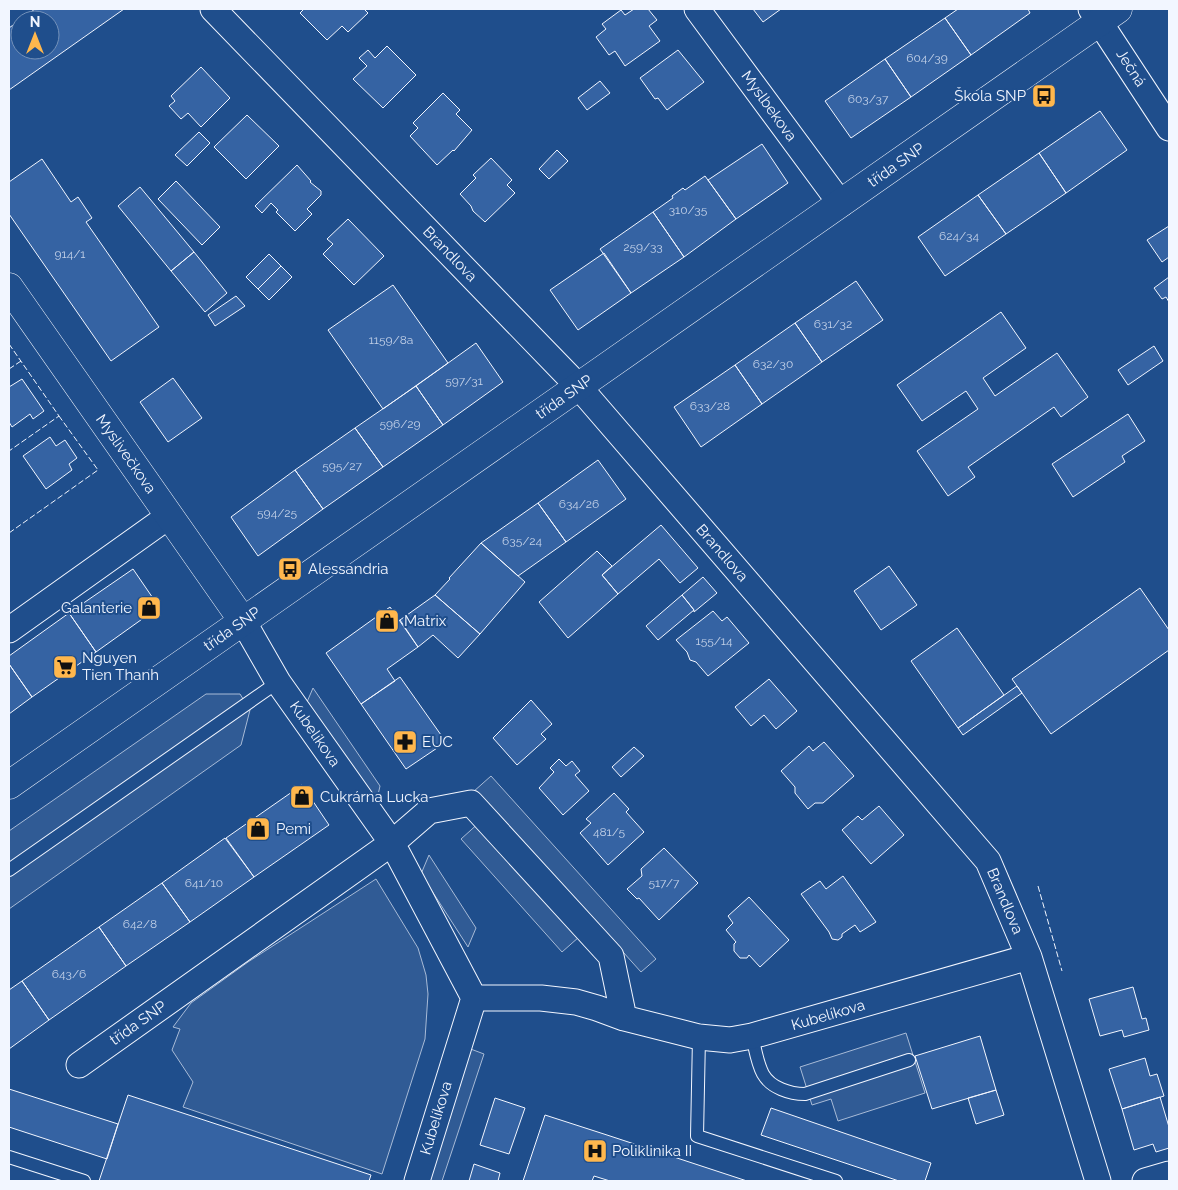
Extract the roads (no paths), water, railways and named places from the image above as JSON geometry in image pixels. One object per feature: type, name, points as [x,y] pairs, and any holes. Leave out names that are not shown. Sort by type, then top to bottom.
[{"type":"street","name":"Brandlova","points":[[213,9],[579,387],[988,861],[1029,957],[1098,1181]]},
{"type":"street","name":"Myslbekova","points":[[697,9],[841,204]]},
{"type":"street","name":"třída SNP","points":[[9,785],[841,204],[1103,13]]},
{"type":"street","name":"Ječná","points":[[1103,13],[1169,128]]},
{"type":"street","name":"Myslivečkova","points":[[9,287],[243,621]]},
{"type":"street","points":[[9,630],[169,516]]},
{"type":"street","name":"Kubelíkova","points":[[243,621],[278,682],[392,844],[474,998],[417,1181]]},
{"type":"street","points":[[392,844],[429,812],[471,803],[611,956],[624,1018]]},
{"type":"street","name":"třída SNP","points":[[79,1065],[392,844]]},
{"type":"street","name":"Kubelíkova","points":[[474,998],[541,998],[576,1002],[624,1018],[699,1037],[730,1040],[752,1036],[1029,957]]},
{"type":"street","points":[[1145,1181],[1169,1174]]},
{"type":"lane","points":[[9,870],[278,682]]},
{"type":"lane","points":[[752,1036],[763,1075],[769,1082],[794,1094],[805,1094],[909,1060]]},
{"type":"lane","points":[[699,1037],[697,1136],[836,1181]]},
{"type":"lane","points":[[9,1157],[84,1181]]},
{"type":"place","name":"Škola SNP","points":[[1044,96]]},
{"type":"place","name":"Alessandria","points":[[290,569]]},
{"type":"place","name":"Galanterie","points":[[149,608]]},
{"type":"place","name":"Matrix","points":[[387,621]]},
{"type":"place","name":"Nguyen Tien Thanh","points":[[65,667]]},
{"type":"place","name":"EUC","points":[[405,742]]},
{"type":"place","name":"Cukrárna Lucka","points":[[302,797]]},
{"type":"place","name":"Pemi","points":[[258,829]]},
{"type":"place","name":"Poliklinika II","points":[[595,1151]]}]
